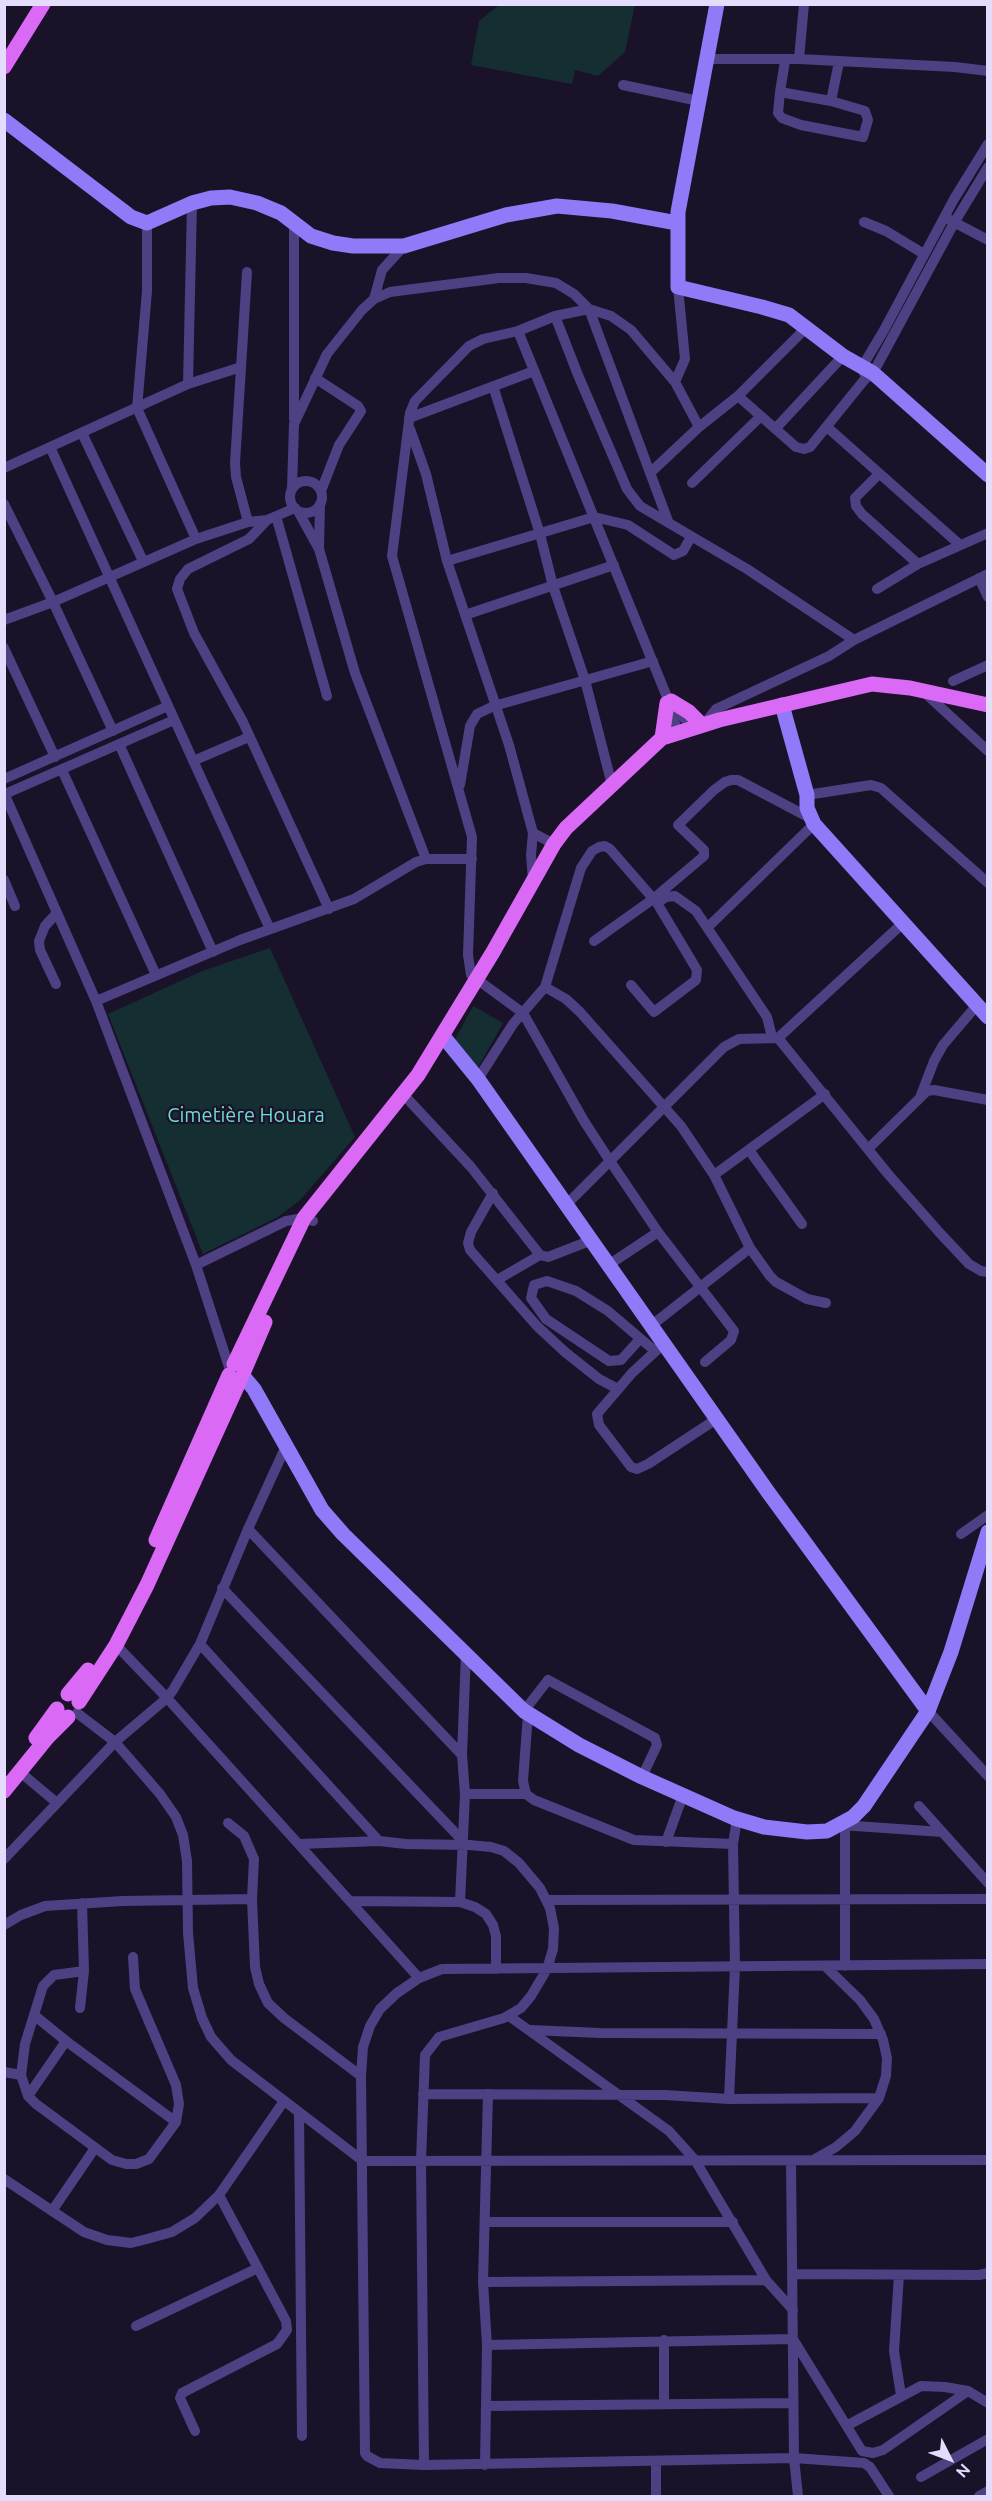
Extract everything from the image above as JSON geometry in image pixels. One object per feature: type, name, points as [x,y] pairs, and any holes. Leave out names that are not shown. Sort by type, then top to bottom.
[{"type":"main road","points":[[4,67],[43,4]]},
{"type":"main road","points":[[717,4],[677,223],[678,287],[782,312],[867,373],[987,475]]},
{"type":"main road","points":[[4,120],[131,217],[147,223],[211,198],[230,197],[257,203],[280,213],[311,236],[333,243],[404,246],[506,216],[557,206],[612,211],[677,223]]},
{"type":"main road","points":[[4,1776],[70,1707],[118,1623],[237,1372],[261,1331],[309,1220],[321,1199],[403,1094],[443,1036],[554,844],[566,828],[662,738],[694,727],[872,684],[922,690],[987,705]]},
{"type":"main road","points":[[662,738],[669,700],[689,712],[694,727]]},
{"type":"main road","points":[[782,705],[812,821],[982,1011]]},
{"type":"main road","points":[[443,1036],[478,1079],[566,1206],[610,1264],[652,1325],[660,1347],[718,1418],[768,1492],[928,1711]]},
{"type":"main road","points":[[237,1372],[254,1389],[322,1510],[526,1712],[579,1745],[642,1777],[737,1819],[764,1827],[807,1832],[827,1831],[843,1825],[864,1806],[928,1711],[985,1556],[987,1532]]},
{"type":"main road","points":[[4,1791],[116,1645],[147,1585],[237,1372]]},
{"type":"street","points":[[799,59],[804,4]]},
{"type":"street","points":[[707,59],[785,61],[799,59],[987,71]]},
{"type":"street","points":[[780,92],[831,101],[865,111],[868,120],[863,137],[801,125],[782,118],[778,113],[780,92],[785,61]]},
{"type":"street","points":[[831,101],[839,62]]},
{"type":"street","points":[[623,85],[699,101]]},
{"type":"street","points":[[738,396],[796,447],[804,449],[810,447],[867,373],[987,144]]},
{"type":"street","points":[[867,373],[884,330],[924,254],[984,179],[987,167]]},
{"type":"street","points":[[188,384],[192,204]]},
{"type":"street","points":[[949,220],[987,240]]},
{"type":"street","points":[[864,222],[886,231],[924,254]]},
{"type":"street","points":[[147,223],[147,291],[137,408],[196,539]]},
{"type":"street","points":[[294,224],[294,424],[290,501],[319,549],[355,674],[426,859]]},
{"type":"street","points":[[374,299],[382,270],[404,246]]},
{"type":"street","points":[[247,272],[236,477],[248,522]]},
{"type":"street","points":[[294,424],[327,354],[343,331],[374,299],[390,292],[462,281],[526,278],[556,283],[574,294],[590,309],[668,521]]},
{"type":"street","points":[[675,382],[685,359],[678,287]]},
{"type":"street","points":[[699,427],[675,382],[650,350],[622,323],[598,310],[590,309],[555,316],[518,332],[483,339],[469,346],[425,388],[415,401],[409,422],[392,556],[403,600],[460,788],[472,837],[468,955],[471,975],[476,981],[523,1013],[584,1121],[610,1161],[658,1233],[734,1331],[730,1340],[705,1362]]},
{"type":"street","points":[[555,316],[627,489],[640,506],[747,569],[854,640]]},
{"type":"street","points":[[650,473],[699,427],[738,396],[805,329]]},
{"type":"street","points":[[518,332],[669,700],[694,727],[716,709],[829,656],[854,640],[983,576],[987,597]]},
{"type":"street","points":[[776,428],[843,356]]},
{"type":"street","points":[[4,468],[188,384],[241,367]]},
{"type":"street","points":[[409,422],[534,371]]},
{"type":"street","points":[[315,378],[358,406],[361,411],[339,445],[321,491],[319,549]]},
{"type":"street","points":[[493,386],[540,534],[553,586],[585,680],[612,785]]},
{"type":"street","points":[[692,483],[761,416]]},
{"type":"street","points":[[409,422],[426,474],[447,561],[509,745],[533,833],[531,855],[533,880]]},
{"type":"street","points":[[827,427],[959,544]]},
{"type":"street","points":[[82,433],[143,561]]},
{"type":"street","points":[[50,447],[111,576],[270,929]]},
{"type":"street","points":[[292,464],[321,491]]},
{"type":"street","points":[[879,474],[855,498],[856,506],[918,564]]},
{"type":"street","points":[[292,489],[302,481],[311,481]]},
{"type":"street","points":[[4,504],[113,731]]},
{"type":"street","points":[[4,620],[53,602],[196,539],[248,522],[296,510],[310,512],[320,504]]},
{"type":"street","points":[[447,561],[594,517],[628,525],[674,555],[683,551],[691,537]]},
{"type":"street","points":[[271,518],[327,696]]},
{"type":"street","points":[[271,518],[238,546],[188,569],[177,589],[194,633],[249,737],[329,909]]},
{"type":"street","points":[[877,589],[918,564],[987,533]]},
{"type":"street","points":[[465,615],[614,565]]},
{"type":"street","points":[[4,648],[55,757]]},
{"type":"street","points":[[460,788],[473,718],[494,706],[653,661]]},
{"type":"street","points":[[953,681],[987,665]]},
{"type":"street","points":[[922,690],[987,751]]},
{"type":"street","points":[[4,779],[168,706]]},
{"type":"street","points":[[174,720],[5,798],[96,1001],[237,1372]]},
{"type":"street","points":[[193,761],[249,737]]},
{"type":"street","points":[[120,746],[213,952]]},
{"type":"street","points":[[62,770],[156,975]]},
{"type":"street","points":[[594,941],[655,901],[704,856],[704,850],[678,825],[714,790],[725,782],[738,780],[812,821],[708,927]]},
{"type":"street","points":[[807,795],[871,784],[881,788],[987,884]]},
{"type":"street","points":[[533,833],[554,844]]},
{"type":"street","points":[[478,1079],[513,1024],[545,987],[581,868],[592,851],[605,846],[655,901],[671,931],[697,970],[697,976],[692,984],[654,1012],[631,985]]},
{"type":"street","points":[[96,1001],[270,929],[354,899],[406,867],[426,859],[472,859]]},
{"type":"street","points":[[4,880],[15,906]]},
{"type":"street","points":[[655,901],[675,896],[696,911],[767,1017],[775,1038],[825,1094],[888,1174],[953,1248],[969,1264],[987,1272]]},
{"type":"street","points":[[56,914],[45,926],[39,941],[39,950],[56,984]]},
{"type":"street","points":[[566,1206],[732,1042],[739,1039],[775,1038],[903,923]]},
{"type":"street","points":[[545,987],[566,999],[580,1012],[681,1126],[714,1175],[750,1248],[776,1282],[807,1299],[826,1303]]},
{"type":"street","points":[[869,1148],[921,1095],[943,1045],[982,1011]]},
{"type":"street","points":[[921,1095],[934,1090],[987,1100]]},
{"type":"street","points":[[403,1094],[442,1133],[493,1193],[540,1255],[548,1257],[592,1240]]},
{"type":"street","points":[[714,1175],[825,1094]]},
{"type":"street","points":[[749,1150],[802,1224]]},
{"type":"street","points":[[493,1193],[468,1243],[470,1250],[537,1326],[564,1352],[599,1379],[618,1389]]},
{"type":"street","points":[[196,1265],[286,1221],[309,1220]]},
{"type":"street","points":[[610,1264],[658,1233]]},
{"type":"street","points":[[652,1325],[750,1248]]},
{"type":"street","points":[[496,1280],[540,1255]]},
{"type":"street","points":[[640,1339],[621,1360],[609,1361],[546,1319],[531,1298],[534,1285],[547,1281],[560,1283],[608,1311],[640,1339],[660,1347],[618,1389],[597,1414],[597,1421],[634,1469],[648,1464],[718,1418]]},
{"type":"street","points":[[4,1859],[115,1742],[167,1698],[200,1644],[222,1588],[286,1446]]},
{"type":"street","points":[[961,1534],[987,1515]]},
{"type":"street","points":[[248,1529],[462,1755]]},
{"type":"street","points":[[222,1588],[462,1842]]},
{"type":"street","points":[[200,1644],[379,1841]]},
{"type":"street","points":[[116,1645],[300,1844],[419,1978]]},
{"type":"street","points":[[460,1902],[465,1794],[462,1755],[466,1653]]},
{"type":"street","points":[[526,1794],[522,1781],[526,1712],[548,1680],[655,1738],[657,1745],[642,1777]]},
{"type":"street","points":[[70,1707],[115,1742],[160,1794],[176,1817],[183,1835],[187,1861],[186,1900],[194,1988],[202,2018],[211,2037],[231,2060],[363,2161],[987,2160]]},
{"type":"street","points":[[928,1711],[987,1776]]},
{"type":"street","points":[[20,1772],[57,1803]]},
{"type":"street","points":[[465,1794],[526,1794],[634,1840],[733,1844]]},
{"type":"street","points":[[666,1842],[683,1795]]},
{"type":"street","points":[[919,1806],[987,1883]]},
{"type":"street","points":[[729,2099],[735,1967],[733,1844],[737,1819]]},
{"type":"street","points":[[228,1822],[244,1836],[254,1859],[252,1899],[255,1967],[259,1984],[268,2003],[284,2018],[360,2076]]},
{"type":"street","points":[[845,1966],[843,1825],[942,1832]]},
{"type":"street","points":[[300,1844],[379,1841],[406,1844],[462,1842],[504,1851],[531,1875],[546,1900],[554,1928],[553,1949],[547,1969],[531,1996],[509,2016],[439,2037],[425,2055],[421,2161],[424,2465]]},
{"type":"street","points":[[4,1925],[21,1915],[45,1906],[252,1899]]},
{"type":"street","points":[[546,1900],[987,1899]]},
{"type":"street","points":[[351,1901],[460,1902],[475,1907],[486,1914],[493,1924],[496,1969]]},
{"type":"street","points":[[80,2008],[84,1971],[82,1903]]},
{"type":"street","points":[[84,1971],[54,1975],[43,1986],[25,2044],[21,2075],[28,2096],[36,2104],[112,2160],[136,2164],[149,2159],[156,2151],[176,2122],[179,2104],[177,2085],[135,1989],[133,1957]]},
{"type":"street","points":[[889,2496],[870,2467],[864,2463],[794,2458],[424,2465],[380,2463],[365,2453],[363,2161],[360,2076],[363,2046],[370,2026],[380,2009],[397,1993],[419,1978],[442,1970],[987,1964]]},
{"type":"street","points":[[811,2161],[827,2153],[855,2131],[879,2098],[886,2076],[886,2058],[881,2034],[874,2019],[860,2000],[826,1967]]},
{"type":"street","points":[[34,2015],[176,2122]]},
{"type":"street","points":[[509,2016],[669,2131],[695,2160],[766,2280],[793,2310]]},
{"type":"street","points":[[529,2030],[881,2034]]},
{"type":"street","points":[[28,2096],[66,2041]]},
{"type":"street","points":[[4,2072],[21,2075]]},
{"type":"street","points":[[423,2094],[621,2095],[729,2099],[879,2098]]},
{"type":"street","points":[[485,2465],[487,2345],[483,2282],[488,2094]]},
{"type":"street","points":[[4,2179],[84,2232],[107,2240],[131,2243],[172,2232],[195,2218],[219,2195],[284,2101]]},
{"type":"street","points":[[299,2112],[302,2436]]},
{"type":"street","points":[[52,2211],[95,2148]]},
{"type":"street","points":[[791,2161],[792,2403],[798,2496]]},
{"type":"street","points":[[195,2431],[180,2398],[182,2393],[277,2344],[287,2330],[286,2321],[219,2195]]},
{"type":"street","points":[[486,2222],[733,2222]]},
{"type":"street","points":[[136,2326],[258,2268]]},
{"type":"street","points":[[792,2274],[979,2275],[987,2273]]},
{"type":"street","points":[[899,2275],[894,2351],[901,2395]]},
{"type":"street","points":[[483,2282],[766,2280]]},
{"type":"street","points":[[487,2345],[793,2339]]},
{"type":"street","points":[[793,2339],[862,2451],[873,2453],[882,2450],[968,2391]]},
{"type":"street","points":[[664,2340],[664,2404]]},
{"type":"street","points":[[848,2425],[921,2386],[968,2391],[987,2403]]},
{"type":"street","points":[[486,2406],[792,2403]]},
{"type":"street","points":[[921,2477],[987,2439]]},
{"type":"street","points":[[656,2461],[656,2496]]},
{"type":"street","points":[[979,2496],[987,2491]]},
{"type":"green space","points":[[499,5],[635,5],[625,52],[598,76],[575,70],[572,84],[471,65],[479,21]]},
{"type":"green space","name":"Cimetière Houara","points":[[270,948],[355,1137],[300,1200],[278,1217],[203,1254],[108,1014],[202,971]]},
{"type":"green space","points":[[473,1006],[503,1023],[475,1073],[452,1045]]}]
